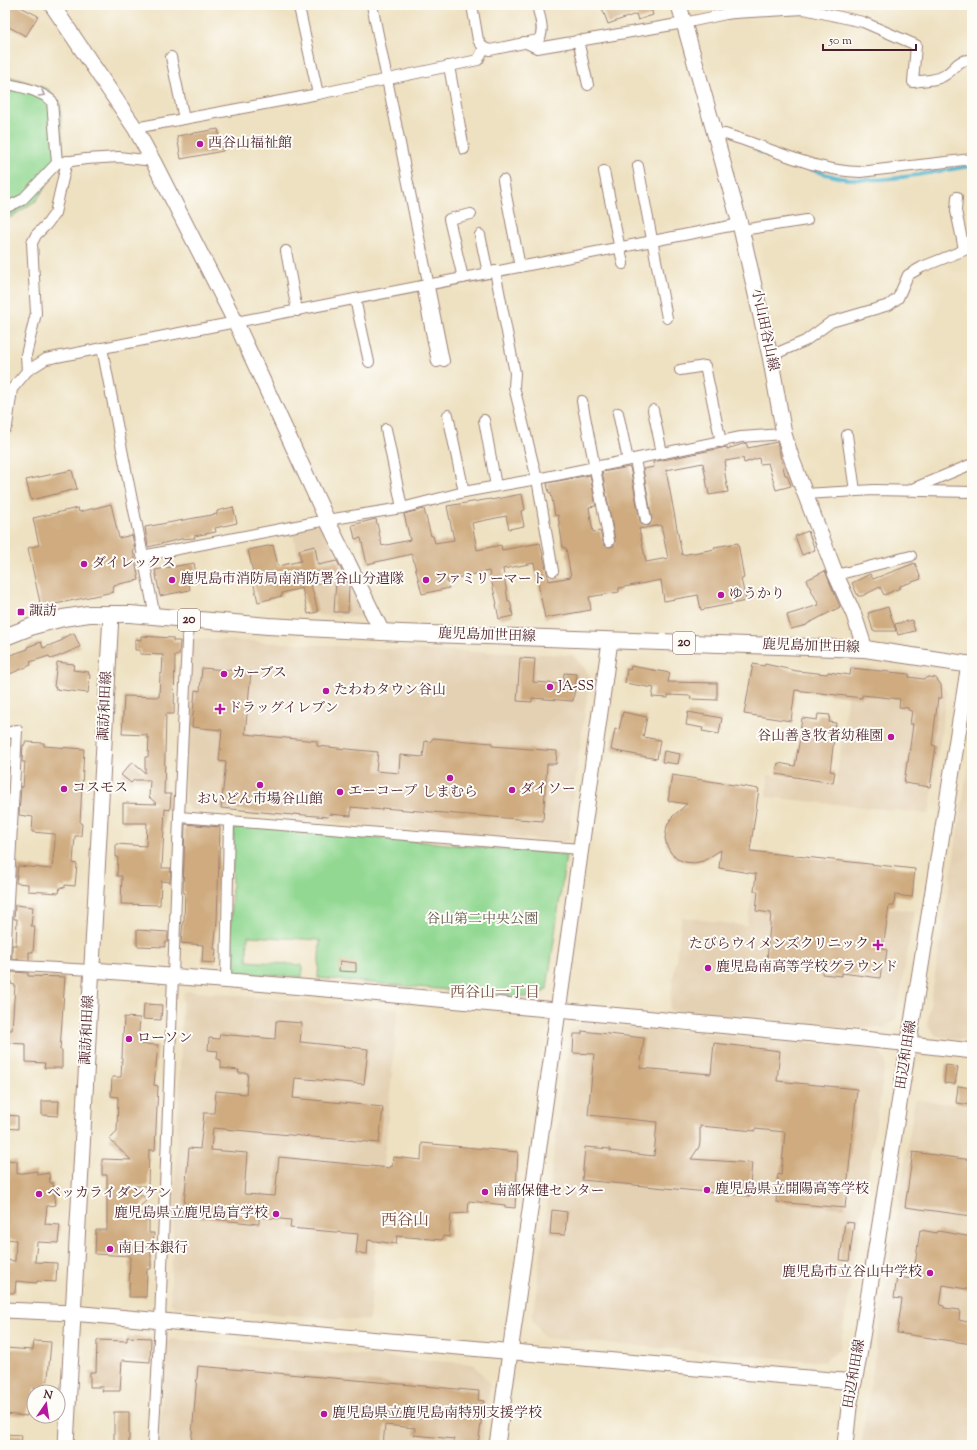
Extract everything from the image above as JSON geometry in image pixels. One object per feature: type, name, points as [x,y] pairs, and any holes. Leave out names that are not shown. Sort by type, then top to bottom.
[{"type":"main road","name":"鹿児島加世田線","points":[[5,637],[33,626],[63,618],[82,615],[130,614],[273,627],[610,641],[865,649],[971,665]]},
{"type":"street","points":[[52,5],[135,128],[154,161],[236,323],[327,520],[382,632]]},
{"type":"street","points":[[372,5],[441,362]]},
{"type":"street","points":[[472,5],[478,40],[484,48],[490,50],[538,40],[542,32],[537,5]]},
{"type":"street","name":"小山田谷山線","points":[[679,5],[741,227],[770,356],[784,434],[791,457],[836,575],[854,615],[865,649]]},
{"type":"street","points":[[726,14],[734,5]]},
{"type":"street","points":[[299,7],[318,94]]},
{"type":"street","points":[[524,42],[537,48],[684,23],[734,12],[804,9],[863,22],[916,45],[913,82],[945,76],[957,63],[965,60],[972,60]]},
{"type":"street","points":[[578,40],[588,85]]},
{"type":"street","points":[[135,128],[318,94],[478,60],[484,48]]},
{"type":"street","points":[[171,57],[184,119]]},
{"type":"street","points":[[449,66],[464,148]]},
{"type":"street","points":[[5,83],[34,90],[45,95],[52,101],[62,162],[55,213],[36,235],[32,242],[36,313],[26,355],[27,371]]},
{"type":"street","points":[[716,135],[725,134],[732,136],[800,160],[844,172],[860,172],[972,159]]},
{"type":"street","points":[[5,208],[22,200],[62,162],[120,157],[154,161]]},
{"type":"street","points":[[638,166],[667,318]]},
{"type":"street","points":[[604,171],[624,264]]},
{"type":"street","points":[[503,180],[520,267]]},
{"type":"street","points":[[770,356],[805,341],[831,322],[889,305],[898,298],[908,276],[922,267],[968,248],[956,211],[957,197]]},
{"type":"street","points":[[463,278],[449,219],[471,214]]},
{"type":"street","points":[[5,429],[7,426],[12,390],[27,371],[46,360],[652,241],[741,227],[807,220]]},
{"type":"street","points":[[480,235],[491,272],[515,373],[514,388],[537,479],[553,571]]},
{"type":"street","points":[[286,251],[297,311]]},
{"type":"street","points":[[355,299],[369,362]]},
{"type":"street","points":[[102,348],[155,617]]},
{"type":"street","points":[[680,370],[705,366],[720,442]]},
{"type":"street","points":[[582,401],[609,541]]},
{"type":"street","points":[[653,410],[662,453]]},
{"type":"street","points":[[618,413],[646,520]]},
{"type":"street","points":[[448,415],[464,492]]},
{"type":"street","points":[[484,420],[496,486]]},
{"type":"street","points":[[386,429],[402,508]]},
{"type":"street","points":[[142,556],[327,520],[402,508],[464,492],[537,479],[662,453],[741,438],[784,434]]},
{"type":"street","points":[[847,435],[855,491]]},
{"type":"street","points":[[908,490],[972,464]]},
{"type":"street","points":[[805,494],[874,490],[972,492]]},
{"type":"street","points":[[836,575],[911,556]]},
{"type":"street","name":"諏訪和田線","points":[[66,1445],[111,614]]},
{"type":"street","points":[[153,1445],[160,1321],[188,620]]},
{"type":"street","points":[[497,1445],[610,641]]},
{"type":"street","name":"田辺和田線","points":[[845,1445],[849,1407],[971,665]]},
{"type":"street","points":[[5,734],[17,730],[5,959]]},
{"type":"street","points":[[179,816],[580,849]]},
{"type":"street","points":[[226,980],[229,820]]},
{"type":"street","points":[[5,965],[226,980],[909,1043],[972,1051]]},
{"type":"street","points":[[5,1310],[72,1313],[854,1382]]},
{"type":"shaded area","points":[[320,523],[367,618],[318,615],[307,559],[299,559],[291,529]]},
{"type":"shaded area","name":"たわわタウン谷山","points":[[195,638],[395,649],[573,655],[590,675],[573,798],[569,839],[564,842],[190,810],[185,803],[185,791],[191,641]]},
{"type":"shaded area","name":"谷山善き牧者幼稚園","points":[[850,665],[934,674],[947,692],[929,814],[766,797],[768,775],[836,784]]},
{"type":"shaded area","points":[[972,743],[972,1041],[936,1036],[927,1024]]},
{"type":"shaded area","points":[[752,892],[914,911],[896,1019],[884,1028],[838,1027],[669,1010],[682,917],[747,926]]},
{"type":"shaded area","name":"鹿児島県立鹿児島盲学校","points":[[185,991],[398,1009],[369,1321],[175,1307],[170,1302],[183,995]]},
{"type":"shaded area","name":"鹿児島県立開陽高等学校","points":[[583,1023],[878,1049],[886,1061],[840,1349],[824,1362],[545,1338],[532,1320],[570,1030]]},
{"type":"shaded area","name":"鹿児島市立谷山中学校","points":[[915,1099],[972,1107],[972,1445],[861,1445]]},
{"type":"shaded area","name":"鹿児島県立鹿児島南特別支援学校","points":[[171,1339],[474,1364],[490,1384],[482,1445],[159,1445],[166,1342]]},
{"type":"green space","points":[[5,75],[48,89],[60,104],[63,156],[37,200],[5,221]]},
{"type":"green space","name":"谷山第二中央公園","points":[[241,825],[566,855],[547,989],[536,998],[318,978],[320,940],[248,936],[247,961],[302,965],[302,977],[235,973],[229,967],[234,829]]},
{"type":"building","points":[[5,5],[17,5],[38,16],[26,36],[5,25]]},
{"type":"building","points":[[601,5],[658,6],[651,9],[653,15],[638,20],[636,14],[608,24]]},
{"type":"building","name":"西谷山福祉館","points":[[218,129],[223,151],[181,159],[177,136]]},
{"type":"building","points":[[777,442],[785,475],[787,475],[791,486],[776,490],[768,463],[760,464],[759,458],[744,463],[743,458],[725,461],[726,467],[724,468],[728,492],[709,495],[703,463],[666,470],[682,555],[738,543],[744,578],[741,579],[746,601],[701,610],[698,595],[664,601],[661,580],[619,588],[619,592],[589,597],[591,610],[545,618],[534,563],[503,569],[508,601],[510,601],[513,616],[499,619],[489,571],[447,580],[449,588],[422,594],[412,554],[367,564],[361,538],[355,539],[352,525],[376,519],[382,546],[410,540],[404,514],[424,509],[431,536],[433,536],[435,543],[454,540],[447,506],[522,494],[525,510],[521,511],[524,526],[509,529],[506,516],[472,523],[477,550],[501,545],[502,550],[540,543],[549,581],[571,577],[566,548],[563,548],[558,515],[555,516],[551,493],[549,493],[547,483],[590,475],[596,506],[589,507],[593,532],[600,531],[604,545],[610,547],[614,546],[615,540],[602,472],[630,467],[640,521],[641,524],[647,526],[650,525],[652,519],[643,469],[654,467],[653,462],[727,447],[727,449],[746,443],[748,448]],"holes":[[[661,525],[668,558],[646,562],[639,529]]]},
{"type":"building","points":[[72,470],[77,489],[31,500],[26,480]]},
{"type":"building","name":"ダイレックス","points":[[111,504],[119,538],[132,535],[135,550],[133,550],[139,580],[114,585],[113,592],[41,607],[28,548],[39,545],[33,518],[78,508],[79,512]]},
{"type":"building","points":[[233,507],[237,523],[215,528],[216,532],[194,536],[195,538],[181,539],[148,547],[145,527],[217,514],[217,511]]},
{"type":"building","points":[[808,531],[815,550],[802,555],[795,536]]},
{"type":"building","points":[[273,545],[278,566],[301,561],[299,550],[315,546],[318,565],[337,561],[349,586],[348,612],[334,612],[336,580],[311,584],[318,612],[308,614],[302,588],[282,593],[282,596],[258,602],[251,572],[253,572],[248,550]]},
{"type":"building","name":"鹿児島市消防局南消防署谷山分遣隊","points":[[194,563],[198,583],[189,584],[190,590],[160,596],[155,570]]},
{"type":"building","points":[[915,563],[921,579],[900,586],[900,588],[884,595],[880,587],[862,596],[858,596],[852,583],[870,574],[873,579]]},
{"type":"building","points":[[825,571],[840,607],[807,625],[791,629],[787,615],[819,605],[806,580]]},
{"type":"building","points":[[888,607],[896,631],[873,631],[868,613]]},
{"type":"building","points":[[912,620],[915,631],[898,635],[895,624]]},
{"type":"building","points":[[74,633],[80,647],[57,657],[50,659],[49,656],[30,662],[31,665],[5,676],[5,657],[28,649],[27,647],[41,642],[43,648],[63,640],[62,638]]},
{"type":"building","points":[[141,636],[173,638],[173,641],[180,641],[179,655],[175,655],[174,714],[166,714],[164,794],[171,794],[170,810],[165,809],[162,868],[171,868],[170,882],[161,881],[160,905],[121,904],[122,876],[117,876],[118,857],[116,857],[116,844],[146,846],[147,823],[123,823],[123,803],[157,804],[149,797],[150,780],[134,780],[131,783],[121,775],[132,762],[145,773],[145,757],[148,757],[149,738],[147,738],[147,735],[122,734],[124,696],[159,697],[163,655],[140,654],[140,650],[135,650],[135,639],[141,640]]},
{"type":"building","points":[[520,658],[535,659],[533,682],[563,684],[564,673],[577,674],[573,701],[532,698],[532,702],[517,701]]},
{"type":"building","points":[[57,662],[74,664],[73,670],[89,672],[88,693],[55,689]]},
{"type":"building","points":[[753,664],[764,666],[765,664],[797,671],[827,674],[828,672],[850,675],[851,668],[909,674],[909,677],[923,679],[929,677],[936,678],[941,685],[942,698],[938,698],[932,745],[936,746],[930,787],[904,783],[913,724],[910,724],[912,711],[908,710],[908,708],[899,707],[900,699],[862,695],[862,698],[795,690],[791,721],[744,714]]},
{"type":"building","points":[[631,666],[670,673],[668,682],[717,683],[717,700],[690,699],[691,696],[668,695],[668,698],[652,697],[654,688],[625,683],[627,669],[630,670]]},
{"type":"building","points":[[202,668],[251,672],[245,734],[317,741],[317,746],[378,752],[376,771],[399,773],[400,755],[423,757],[425,741],[430,742],[433,738],[492,743],[492,746],[557,751],[556,764],[547,764],[543,821],[382,808],[382,810],[351,807],[351,816],[329,814],[328,817],[221,808],[226,762],[219,761],[222,730],[192,727],[195,690],[200,691]]},
{"type":"building","points":[[623,712],[647,717],[643,737],[660,740],[657,759],[611,750],[615,729],[619,730]]},
{"type":"building","points":[[688,712],[722,718],[719,734],[702,731],[703,728],[686,725]]},
{"type":"building","points":[[818,714],[830,715],[829,722],[836,723],[830,771],[835,772],[833,783],[776,774],[778,763],[795,766],[802,718],[817,720]]},
{"type":"building","points":[[25,742],[44,743],[44,746],[84,749],[80,823],[82,824],[81,836],[75,836],[73,863],[77,864],[75,886],[65,885],[65,888],[60,887],[59,893],[28,891],[28,884],[16,883],[18,866],[52,869],[55,842],[55,834],[32,832],[33,817],[19,815],[25,762],[22,762],[23,745],[25,745]]},
{"type":"building","points":[[664,751],[680,754],[678,764],[662,762]]},
{"type":"building","points":[[672,775],[759,789],[750,851],[915,869],[912,897],[895,895],[894,906],[889,906],[883,949],[887,950],[885,964],[882,964],[880,978],[842,973],[842,976],[822,974],[823,966],[767,960],[771,913],[756,911],[758,891],[754,891],[756,874],[719,868],[721,850],[703,861],[694,863],[677,859],[667,846],[665,838],[667,826],[672,817],[687,804],[668,801]]},
{"type":"building","points":[[185,824],[220,827],[217,920],[214,949],[216,949],[215,963],[202,962],[203,945],[181,943],[184,921],[185,893],[183,892]]},
{"type":"building","points":[[15,905],[33,907],[31,926],[35,926],[33,952],[29,952],[29,960],[12,959],[12,945],[16,945],[17,919],[14,919]]},
{"type":"building","points":[[137,930],[168,932],[168,942],[165,942],[165,947],[137,946]]},
{"type":"building","points":[[340,961],[356,963],[356,972],[339,971]]},
{"type":"building","points":[[11,972],[28,973],[28,976],[65,977],[60,1050],[62,1050],[62,1068],[44,1068],[45,1063],[26,1062],[26,1044],[7,1043],[8,1030],[12,1030],[15,985],[11,984]]},
{"type":"building","points":[[144,1004],[162,1005],[161,1020],[143,1019]]},
{"type":"building","points":[[124,1017],[140,1018],[138,1044],[158,1045],[154,1085],[158,1086],[155,1150],[149,1150],[148,1186],[132,1186],[147,1200],[133,1213],[149,1213],[149,1233],[154,1233],[153,1248],[151,1248],[151,1269],[147,1269],[146,1297],[129,1297],[130,1256],[95,1254],[96,1230],[107,1230],[107,1175],[102,1175],[102,1159],[131,1160],[109,1139],[117,1131],[118,1097],[111,1096],[112,1077],[121,1077]]},
{"type":"building","points":[[276,1021],[302,1023],[300,1042],[368,1049],[364,1084],[295,1078],[293,1098],[383,1107],[379,1143],[213,1128],[211,1150],[247,1153],[244,1194],[275,1196],[279,1157],[390,1168],[390,1166],[392,1167],[393,1157],[421,1160],[422,1143],[518,1152],[515,1208],[505,1207],[505,1205],[469,1201],[468,1213],[451,1214],[449,1237],[443,1236],[442,1240],[397,1236],[396,1244],[368,1240],[367,1254],[356,1253],[358,1234],[290,1228],[291,1220],[259,1217],[259,1224],[183,1216],[189,1148],[200,1149],[204,1113],[214,1113],[216,1091],[246,1094],[248,1073],[238,1073],[239,1070],[221,1068],[221,1060],[217,1059],[218,1051],[208,1050],[209,1038],[219,1039],[220,1034],[275,1039]]},
{"type":"building","points":[[582,1031],[644,1038],[640,1068],[711,1074],[714,1043],[780,1051],[777,1081],[857,1089],[845,1208],[776,1202],[778,1174],[781,1175],[785,1132],[700,1126],[699,1147],[691,1159],[752,1163],[749,1196],[582,1180],[585,1147],[610,1149],[610,1151],[654,1156],[657,1122],[588,1115],[594,1054],[573,1053],[574,1034],[582,1034]]},
{"type":"building","points":[[946,1065],[958,1067],[955,1084],[944,1083]]},
{"type":"building","points":[[958,1086],[972,1088],[972,1105],[956,1103]]},
{"type":"building","points":[[42,1101],[59,1101],[58,1116],[42,1115]]},
{"type":"building","points":[[5,1115],[18,1116],[18,1129],[5,1128]]},
{"type":"building","points":[[913,1152],[972,1160],[972,1216],[905,1207]]},
{"type":"building","points":[[5,1160],[17,1161],[17,1174],[37,1171],[37,1175],[49,1173],[50,1183],[53,1183],[56,1205],[47,1206],[45,1224],[60,1225],[58,1243],[37,1242],[35,1262],[57,1263],[56,1282],[37,1281],[37,1283],[16,1281],[15,1293],[5,1293],[5,1260],[15,1261],[16,1240],[5,1239]]},
{"type":"building","points":[[552,1210],[567,1212],[565,1235],[550,1234]]},
{"type":"building","points":[[845,1222],[854,1223],[849,1261],[840,1260]]},
{"type":"building","points":[[920,1230],[937,1233],[938,1231],[972,1237],[972,1290],[943,1285],[940,1305],[944,1306],[944,1308],[960,1310],[959,1320],[972,1323],[972,1344],[897,1333],[902,1299],[894,1298],[897,1277],[913,1279]]},
{"type":"building","points":[[127,1337],[151,1338],[150,1362],[122,1360],[120,1391],[102,1391],[103,1387],[90,1387],[90,1372],[96,1372],[97,1340],[127,1341]]},
{"type":"building","points":[[34,1341],[51,1342],[47,1384],[26,1384],[26,1416],[5,1414],[5,1348],[33,1350]]},
{"type":"building","name":"鹿児島県立鹿児島南特別支援学校","points":[[198,1366],[479,1391],[478,1400],[484,1401],[478,1445],[454,1445],[454,1439],[414,1435],[415,1428],[385,1425],[383,1445],[191,1445]]},
{"type":"building","points":[[114,1412],[129,1412],[129,1445],[114,1445]]},
{"type":"building","points":[[5,1434],[22,1435],[21,1445],[5,1445]]},
{"type":"waterway","points":[[758,151],[772,156]]},
{"type":"waterway","points":[[793,163],[836,177],[865,180],[896,178],[972,166]]},
{"type":"place","name":"西谷山福祉館","points":[[200,144]]},
{"type":"place","name":"ダイレックス","points":[[84,564]]},
{"type":"place","name":"鹿児島市消防局南消防署谷山分遣隊","points":[[172,580]]},
{"type":"place","name":"ファミリーマート","points":[[426,580]]},
{"type":"place","name":"ゆうかり","points":[[721,595]]},
{"type":"place","name":"諏訪","points":[[21,612]]},
{"type":"place","name":"カーブス","points":[[224,674]]},
{"type":"place","name":"JA-SS","points":[[550,687]]},
{"type":"place","name":"たわわタウン谷山","points":[[326,691]]},
{"type":"place","name":"ドラッグイレブン","points":[[220,709]]},
{"type":"place","name":"谷山善き牧者幼稚園","points":[[891,737]]},
{"type":"place","name":"しまむら","points":[[450,778]]},
{"type":"place","name":"おいどん市場谷山館","points":[[260,785]]},
{"type":"place","name":"コスモス","points":[[64,789]]},
{"type":"place","name":"ダイソー","points":[[512,790]]},
{"type":"place","name":"エーコープ","points":[[340,792]]},
{"type":"place","name":"たびらウイメンズクリニック","points":[[878,945]]},
{"type":"place","name":"鹿児島南高等学校グラウンド","points":[[708,968]]},
{"type":"place","name":"ローソン","points":[[129,1039]]},
{"type":"place","name":"鹿児島県立開陽高等学校","points":[[707,1190]]},
{"type":"place","name":"南部保健センター","points":[[485,1192]]},
{"type":"place","name":"ベッカライダンケン","points":[[39,1194]]},
{"type":"place","name":"鹿児島県立鹿児島盲学校","points":[[276,1214]]},
{"type":"place","name":"南日本銀行","points":[[110,1249]]},
{"type":"place","name":"鹿児島市立谷山中学校","points":[[930,1273]]},
{"type":"place","name":"鹿児島県立鹿児島南特別支援学校","points":[[324,1414]]},
{"type":"district","name":"西谷山一丁目","points":[[495,993]]},
{"type":"district","name":"西谷山","points":[[405,1221]]}]
